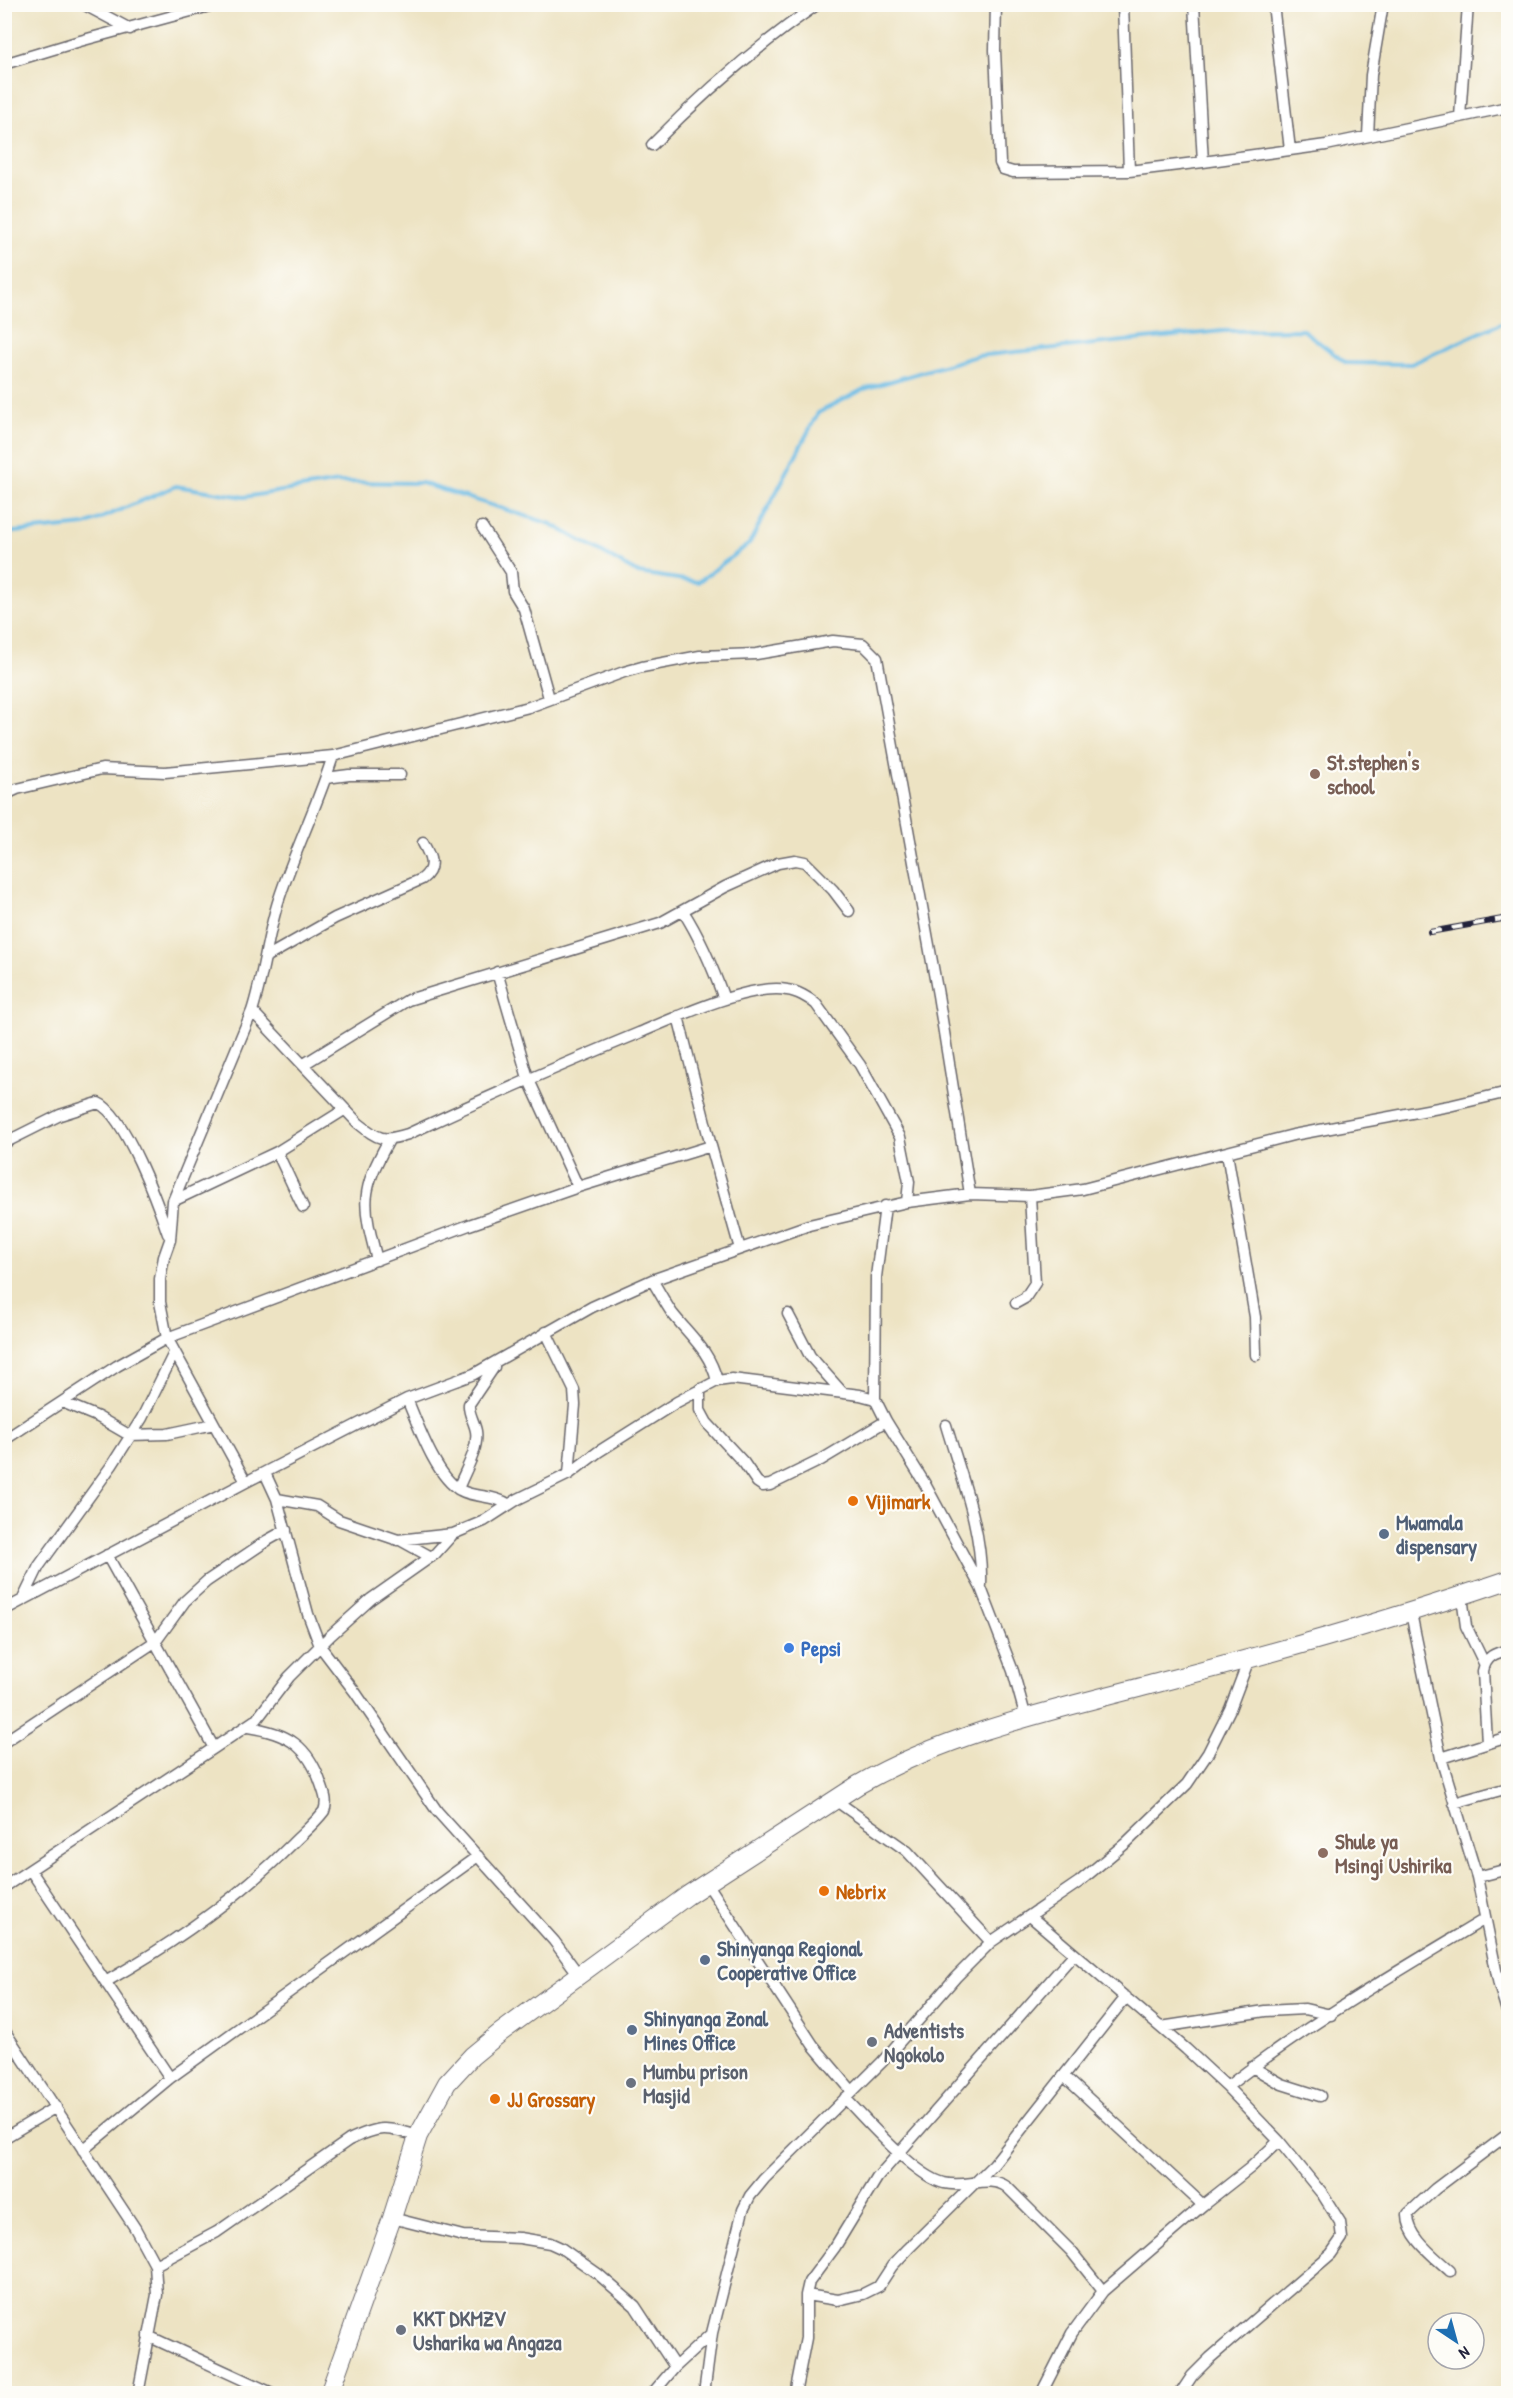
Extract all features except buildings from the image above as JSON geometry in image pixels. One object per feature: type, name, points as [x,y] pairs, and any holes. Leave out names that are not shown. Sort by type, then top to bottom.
[{"type":"highway","points":[[328,2394],[392,2218],[418,2136],[447,2083],[472,2056],[707,1883],[884,1770],[933,1749],[1026,1718],[1411,1613],[1509,1580]]},
{"type":"street","points":[[83,4],[130,29]]},
{"type":"street","points":[[4,64],[217,4]]},
{"type":"street","points":[[651,144],[742,60],[818,4]]},
{"type":"street","points":[[996,4],[1000,163],[1003,169],[1022,173],[1129,171],[1203,162],[1368,136],[1509,107]]},
{"type":"street","points":[[1123,4],[1129,171]]},
{"type":"street","points":[[1194,4],[1203,162]]},
{"type":"street","points":[[1273,4],[1290,150]]},
{"type":"street","points":[[1368,136],[1371,75],[1383,4]]},
{"type":"street","points":[[1460,117],[1468,4]]},
{"type":"street","points":[[1496,4],[1507,5]]},
{"type":"street","points":[[482,527],[511,572],[513,591],[524,609],[549,698]]},
{"type":"street","points":[[4,795],[17,789],[102,769],[165,772],[333,756],[530,707],[549,698],[624,672],[700,656],[756,654],[833,641],[863,644],[877,658],[938,995],[970,1194]]},
{"type":"street","points":[[246,1482],[167,1338],[160,1302],[160,1279],[170,1240],[173,1201],[252,1011],[279,899],[333,756]]},
{"type":"street","points":[[326,778],[400,775]]},
{"type":"street","points":[[266,957],[335,918],[426,877],[432,862],[423,843]]},
{"type":"street","points":[[304,1064],[408,1000],[660,923],[751,874],[778,863],[795,860],[805,862],[833,890],[849,911]]},
{"type":"street","points":[[682,911],[706,951],[724,999]]},
{"type":"street","points":[[497,972],[528,1078],[578,1187]]},
{"type":"street","points":[[252,1011],[304,1064],[344,1110],[375,1136],[389,1140],[408,1134],[528,1078],[678,1016],[724,999],[751,993],[787,990],[810,999],[816,1004],[860,1065],[900,1137],[909,1182],[907,1202]]},
{"type":"street","points":[[678,1016],[740,1249]]},
{"type":"street","points":[[4,1610],[407,1400],[474,1374],[592,1307],[652,1280],[809,1225],[907,1202],[970,1194],[1030,1196],[1083,1189],[1293,1135],[1449,1106],[1509,1092]]},
{"type":"street","points":[[4,1143],[60,1115],[98,1103],[102,1105],[111,1113],[147,1174],[170,1240]]},
{"type":"street","points":[[173,1201],[277,1152],[344,1110]]},
{"type":"street","points":[[377,1260],[366,1214],[366,1197],[371,1174],[389,1140]]},
{"type":"street","points":[[4,1440],[117,1366],[167,1338],[578,1187],[711,1146]]},
{"type":"street","points":[[277,1152],[303,1207]]},
{"type":"street","points":[[1227,1153],[1255,1317],[1256,1355]]},
{"type":"street","points":[[1016,1304],[1025,1298],[1035,1283],[1030,1196]]},
{"type":"street","points":[[885,1206],[876,1277],[875,1399],[925,1484],[981,1588],[1013,1671],[1026,1718]]},
{"type":"street","points":[[652,1280],[673,1314],[703,1348],[714,1368],[717,1381]]},
{"type":"street","points":[[788,1314],[810,1356],[842,1392]]},
{"type":"street","points":[[546,1332],[574,1390],[575,1405],[568,1474]]},
{"type":"street","points":[[23,1599],[39,1566],[112,1465],[129,1435],[142,1418],[174,1353]]},
{"type":"street","points":[[458,1490],[476,1441],[469,1404],[478,1388],[500,1360]]},
{"type":"street","points":[[402,1541],[453,1534],[484,1521],[508,1504],[568,1474],[598,1452],[700,1389],[717,1381],[732,1380],[814,1391],[842,1392],[875,1399]]},
{"type":"street","points":[[700,1389],[700,1410],[707,1423],[744,1463],[751,1476],[763,1486],[770,1485],[821,1460],[886,1421]]},
{"type":"street","points":[[407,1400],[447,1481],[465,1493],[489,1496],[508,1504]]},
{"type":"street","points":[[62,1402],[98,1417],[129,1435],[167,1434],[214,1424]]},
{"type":"street","points":[[946,1425],[973,1518],[982,1561],[981,1588]]},
{"type":"street","points":[[265,1473],[277,1499],[308,1614],[320,1646],[355,1692],[424,1794],[554,1941],[579,1975]]},
{"type":"street","points":[[277,1499],[317,1506],[355,1526],[402,1541],[431,1557]]},
{"type":"street","points":[[4,1742],[156,1641],[185,1601],[207,1581],[286,1530]]},
{"type":"street","points":[[4,1887],[248,1727],[264,1712],[289,1677],[320,1646],[371,1599],[431,1557],[453,1534]]},
{"type":"street","points":[[107,1555],[214,1748]]},
{"type":"street","points":[[1462,1596],[1466,1626],[1484,1663],[1487,1743]]},
{"type":"street","points":[[1411,1613],[1441,1758],[1477,1877],[1499,1985],[1509,2014]]},
{"type":"street","points":[[1484,1663],[1494,1654],[1509,1650]]},
{"type":"street","points":[[704,2394],[712,2333],[743,2210],[750,2196],[773,2170],[882,2062],[956,1977],[991,1942],[1079,1882],[1126,1844],[1187,1784],[1208,1753],[1230,1709],[1249,1659]]},
{"type":"street","points":[[107,1981],[210,1915],[276,1859],[324,1811],[326,1800],[318,1775],[303,1749],[279,1735],[248,1727]]},
{"type":"street","points":[[1441,1758],[1509,1737]]},
{"type":"street","points":[[1455,1803],[1509,1788]]},
{"type":"street","points":[[836,1800],[907,1851],[991,1942]]},
{"type":"street","points":[[83,2150],[170,2078],[478,1856]]},
{"type":"street","points":[[1477,1877],[1509,1869]]},
{"type":"street","points":[[31,1871],[170,2078]]},
{"type":"street","points":[[707,1883],[813,2045],[849,2094],[898,2152],[935,2180],[951,2184],[973,2185],[995,2181],[1007,2187],[1071,2251],[1103,2291]]},
{"type":"street","points":[[1030,1916],[1227,2086],[1279,2141],[1340,2222],[1342,2238],[1331,2254],[1210,2358],[1192,2376],[1180,2394]]},
{"type":"street","points":[[1227,2086],[1379,1983],[1485,1919]]},
{"type":"street","points":[[795,2394],[806,2338],[806,2295],[809,2282],[835,2247],[877,2178],[898,2152],[1074,1954]]},
{"type":"street","points":[[806,2295],[838,2300],[863,2294],[879,2286],[892,2266],[908,2249],[994,2164],[1126,1997]]},
{"type":"street","points":[[1161,2027],[1265,2011],[1305,2008],[1331,2015]]},
{"type":"street","points":[[4,2030],[135,2228],[155,2265],[157,2295],[138,2394]]},
{"type":"street","points":[[1252,2067],[1282,2084],[1320,2096]]},
{"type":"street","points":[[1064,2076],[1203,2205]]},
{"type":"street","points":[[4,2138],[56,2107]]},
{"type":"street","points":[[155,2265],[217,2232],[349,2140],[384,2127],[418,2136]]},
{"type":"street","points":[[1450,2271],[1428,2250],[1412,2230],[1408,2214],[1435,2188],[1509,2133]]},
{"type":"street","points":[[1041,2394],[1071,2333],[1103,2291],[1203,2205],[1250,2169],[1279,2141]]},
{"type":"street","points":[[392,2218],[463,2236],[520,2238],[550,2243],[561,2248],[609,2283],[635,2306],[675,2367]]},
{"type":"street","points":[[652,2394],[675,2367],[712,2333]]},
{"type":"street","points":[[148,2336],[274,2394]]},
{"type":"waterway","points":[[4,533],[85,525],[176,486],[244,497],[339,482],[421,483],[551,524],[638,573],[698,582],[749,544],[818,413],[864,389],[977,356],[1223,331],[1303,330],[1346,363],[1411,364],[1508,320]]},
{"type":"railway","points":[[1430,932],[1508,918]]},
{"type":"place","name":"St.stephen's school","points":[[1315,774]]},
{"type":"place","name":"Vijimark","points":[[853,1501]]},
{"type":"place","name":"Mwamala dispensary","points":[[1384,1534]]},
{"type":"place","name":"Pepsi","points":[[789,1648]]},
{"type":"place","name":"Shule ya Msingi Ushirika","points":[[1323,1853]]},
{"type":"place","name":"Nebrix","points":[[824,1891]]},
{"type":"place","name":"Shinyanga Regional Cooperative Office","points":[[705,1960]]},
{"type":"place","name":"Shinyanga Zonal Mines Office","points":[[632,2030]]},
{"type":"place","name":"Adventists Ngokolo","points":[[872,2042]]},
{"type":"place","name":"Mumbu prison Masjid","points":[[631,2083]]},
{"type":"place","name":"JJ Grossary","points":[[495,2099]]},
{"type":"place","name":"KKT DKMZV Usharika wa Angaza","points":[[401,2330]]}]
